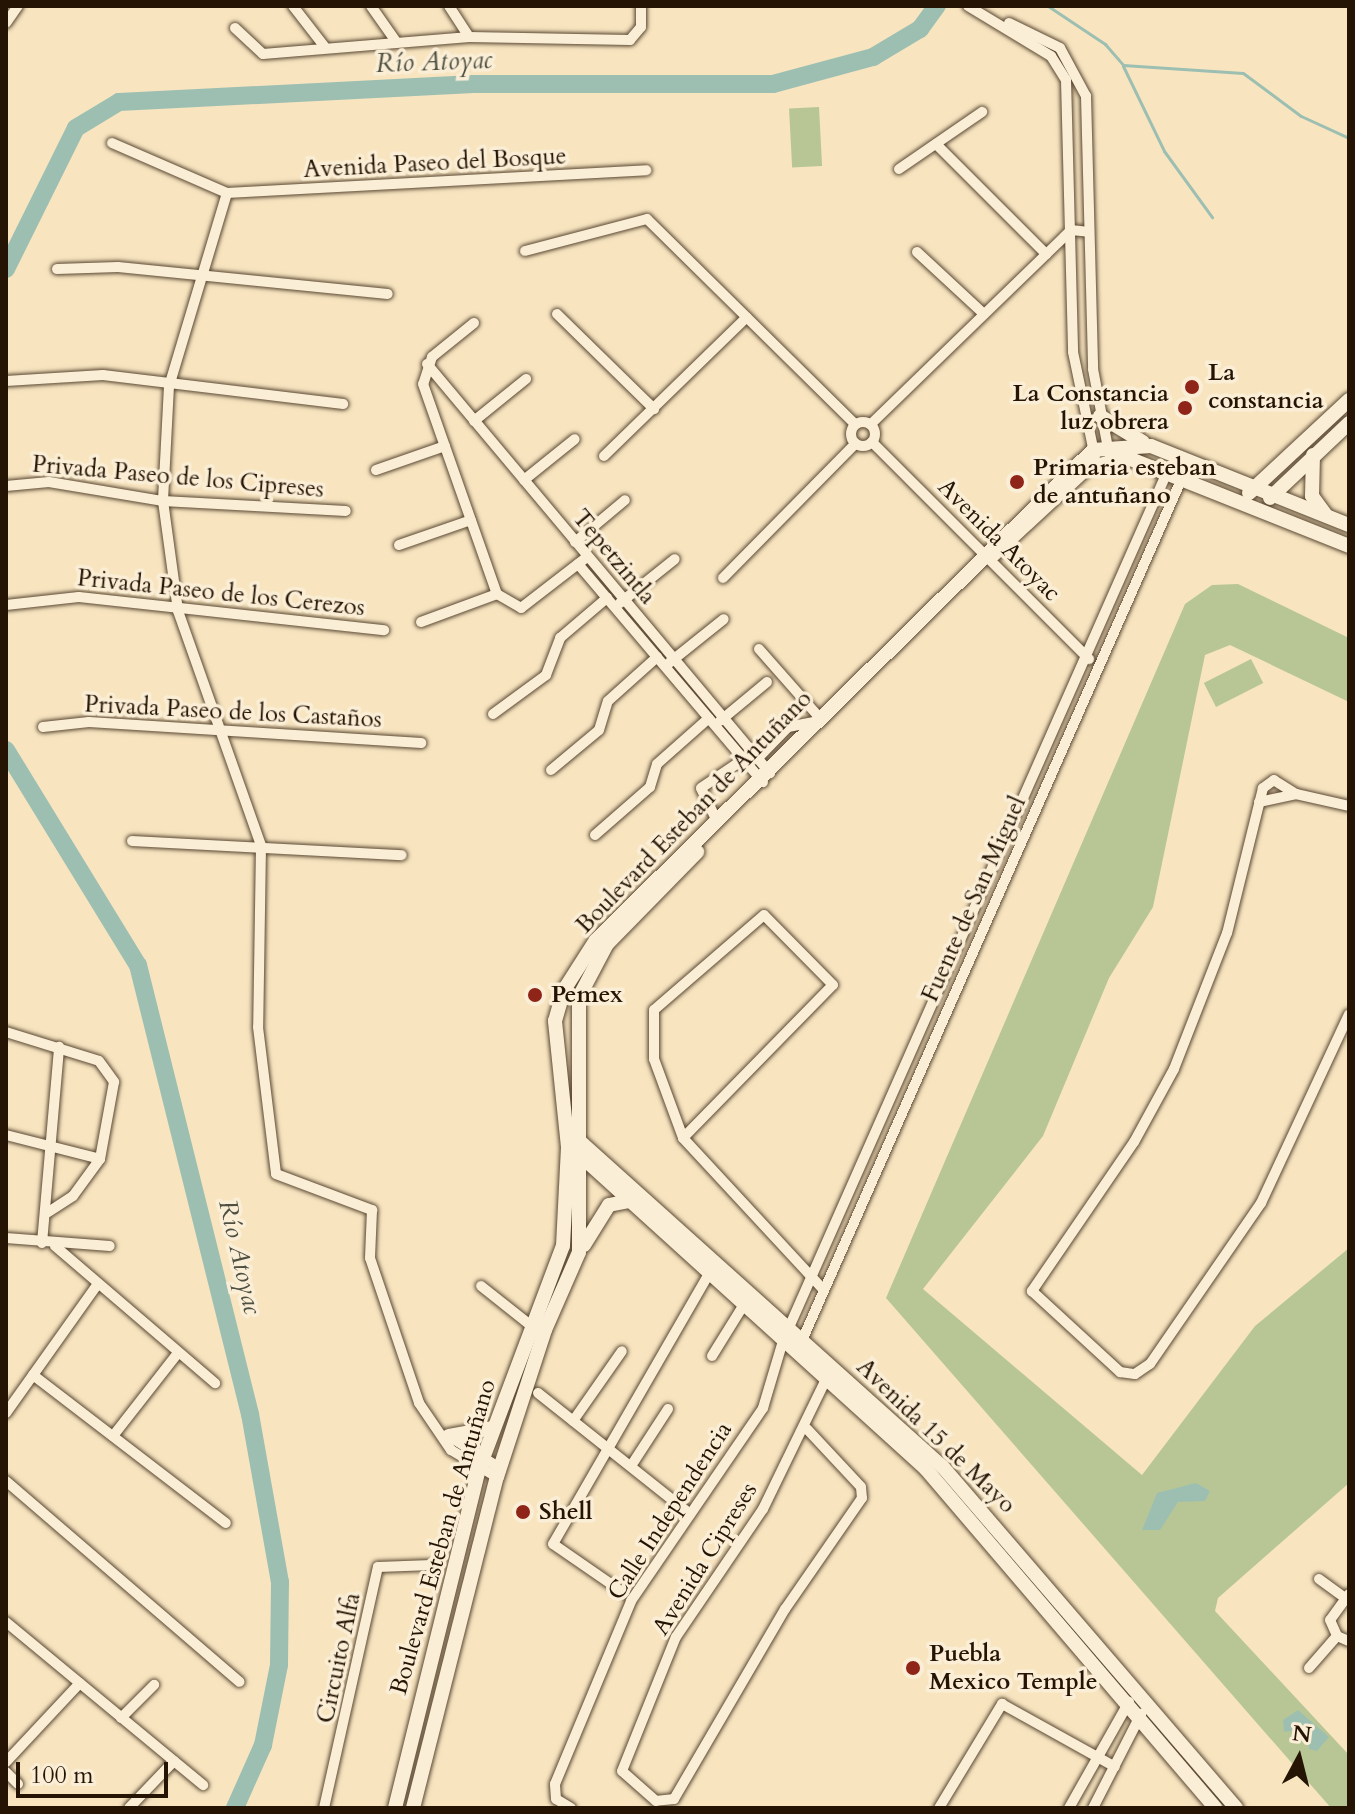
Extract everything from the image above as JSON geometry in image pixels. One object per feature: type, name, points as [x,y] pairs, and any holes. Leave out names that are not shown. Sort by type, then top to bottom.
[{"type":"main road","points":[[1246,501],[1252,486],[1349,400]]},
{"type":"main road","points":[[1100,416],[1151,446],[1349,525]]},
{"type":"main road","points":[[1266,510],[1271,493],[1349,423]]},
{"type":"main road","points":[[1102,455],[1151,446]]},
{"type":"main road","points":[[1102,455],[1168,470],[1349,546]]},
{"type":"main road","name":"Boulevard Esteban de Antuñano","points":[[395,1808],[481,1464],[529,1324],[563,1246],[573,1140],[574,1027],[586,980],[607,944],[816,719],[986,555],[1102,455]]},
{"type":"main road","points":[[1313,455],[1312,496],[1327,515]]},
{"type":"main road","name":"Boulevard Esteban de Antuñano","points":[[573,1140],[556,1037],[564,990],[596,940],[986,555]]},
{"type":"main road","name":"Avenida 15 de Mayo","points":[[573,1140],[584,1158],[709,1276],[830,1373],[988,1513],[1141,1695],[1216,1808]]},
{"type":"main road","name":"Avenida 15 de Mayo","points":[[573,1140],[717,1260],[792,1328],[794,1344]]},
{"type":"main road","name":"Boulevard Esteban de Antuñano","points":[[413,1808],[499,1472],[579,1252],[584,1158]]},
{"type":"main road","points":[[579,1252],[609,1205],[630,1201]]},
{"type":"main road","name":"Avenida 15 de Mayo","points":[[830,1373],[926,1469],[1140,1719],[1236,1808]]},
{"type":"main road","points":[[443,1433],[493,1428]]},
{"type":"main road","points":[[1098,1670],[1111,1660]]},
{"type":"street","points":[[6,23],[18,6]]},
{"type":"street","points":[[293,6],[324,46]]},
{"type":"street","points":[[371,6],[395,40]]},
{"type":"street","points":[[449,6],[469,37]]},
{"type":"street","points":[[235,28],[255,52],[469,37],[630,40],[641,27],[641,6]]},
{"type":"street","points":[[968,6],[1044,36],[1079,75],[1086,96],[1089,232],[1102,455]]},
{"type":"street","points":[[1004,22],[1051,56],[1066,80],[1073,352],[1102,455]]},
{"type":"street","points":[[899,169],[982,112]]},
{"type":"street","name":"Avenida Paseo del Bosque","points":[[112,143],[227,193],[646,170]]},
{"type":"street","points":[[936,144],[1046,254]]},
{"type":"street","points":[[227,193],[198,275],[169,386],[163,501],[178,611],[225,730],[261,846],[258,1027],[276,1174],[372,1210],[375,1278],[419,1403],[443,1433],[481,1464],[499,1472]]},
{"type":"street","points":[[525,251],[635,220],[658,225],[855,424],[871,424],[1071,230]]},
{"type":"street","points":[[1071,230],[1089,232]]},
{"type":"street","points":[[917,252],[984,314]]},
{"type":"street","points":[[57,269],[198,275],[388,294]]},
{"type":"street","points":[[557,314],[654,409]]},
{"type":"street","points":[[604,456],[747,317]]},
{"type":"street","points":[[474,323],[427,364],[423,384],[497,594],[521,608],[583,560]]},
{"type":"street","name":"Tepetzintla","points":[[427,364],[575,542],[607,598],[620,604],[657,657],[669,663]]},
{"type":"street","points":[[6,381],[60,372],[343,404]]},
{"type":"street","points":[[474,421],[526,379]]},
{"type":"street","points":[[855,424],[855,444]]},
{"type":"street","points":[[723,578],[855,444],[872,442],[871,424]]},
{"type":"street","points":[[524,480],[575,439]]},
{"type":"street","name":"Avenida Atoyac","points":[[872,442],[1097,667]]},
{"type":"street","points":[[376,470],[445,446]]},
{"type":"street","name":"Fuente de San Miguel","points":[[792,1328],[1168,470]]},
{"type":"street","name":"Fuente de San Miguel","points":[[794,1344],[824,1290],[1183,476]]},
{"type":"street","name":"Privada Paseo de los Cipreses","points":[[6,486],[101,486],[163,501],[346,511]]},
{"type":"street","points":[[575,542],[625,500]]},
{"type":"street","points":[[399,545],[471,520]]},
{"type":"street","points":[[620,604],[675,559]]},
{"type":"street","name":"Tepetzintla","points":[[583,560],[716,720],[764,772]]},
{"type":"street","points":[[421,622],[497,594]]},
{"type":"street","name":"Privada Paseo de los Cerezos","points":[[6,605],[79,597],[178,611],[384,630]]},
{"type":"street","points":[[493,714],[546,675],[560,638],[607,598]]},
{"type":"street","points":[[669,663],[724,619]]},
{"type":"street","points":[[759,649],[816,719]]},
{"type":"street","points":[[551,770],[599,730],[608,701],[657,657]]},
{"type":"street","points":[[595,835],[650,787],[657,764],[767,682]]},
{"type":"street","name":"Tepetzintla","points":[[716,720],[744,759],[764,772]]},
{"type":"street","name":"Privada Paseo de los Castaños","points":[[43,727],[89,722],[421,743]]},
{"type":"street","points":[[716,819],[701,788],[744,759]]},
{"type":"street","points":[[1349,806],[1296,794],[1274,780],[1259,802],[1227,933],[1174,1069],[1032,1291],[1120,1372],[1135,1374],[1150,1364],[1261,1203],[1349,1014]]},
{"type":"street","points":[[1259,802],[1296,794]]},
{"type":"street","points":[[132,841],[402,855]]},
{"type":"street","points":[[683,1138],[831,990],[832,980],[764,915],[654,1010],[654,1059],[683,1138],[814,1275],[824,1290]]},
{"type":"street","points":[[6,1032],[59,1047],[110,1070],[112,1121],[100,1159],[73,1196],[48,1212]]},
{"type":"street","points":[[42,1243],[48,1212],[50,1144],[59,1047]]},
{"type":"street","points":[[6,1135],[100,1159]]},
{"type":"street","points":[[6,1238],[55,1246],[110,1246]]},
{"type":"street","points":[[55,1246],[177,1354],[215,1383]]},
{"type":"street","points":[[624,1593],[553,1544],[606,1447],[717,1260]]},
{"type":"street","points":[[6,1413],[97,1285]]},
{"type":"street","points":[[481,1286],[529,1324]]},
{"type":"street","points":[[712,1356],[743,1306]]},
{"type":"street","name":"Calle Independencia","points":[[571,1808],[556,1799],[555,1784],[631,1601],[763,1408],[780,1364],[794,1344]]},
{"type":"street","points":[[573,1421],[622,1351]]},
{"type":"street","points":[[113,1436],[177,1354]]},
{"type":"street","name":"Avenida Cipreses","points":[[807,1429],[861,1487],[862,1498],[785,1609],[674,1799],[665,1803],[622,1778],[676,1637],[807,1429],[830,1373]]},
{"type":"street","points":[[33,1375],[226,1523]]},
{"type":"street","points":[[538,1393],[690,1514]]},
{"type":"street","points":[[631,1466],[668,1409]]},
{"type":"street","points":[[6,1481],[240,1682]]},
{"type":"street","name":"Circuito Alfa","points":[[324,1808],[378,1567],[432,1565]]},
{"type":"street","points":[[1319,1579],[1347,1596],[1330,1620],[1337,1636],[1349,1641]]},
{"type":"street","points":[[6,1622],[203,1785]]},
{"type":"street","points":[[1309,1668],[1337,1636]]},
{"type":"street","points":[[6,1762],[80,1683]]},
{"type":"street","points":[[121,1718],[154,1685]]},
{"type":"street","points":[[1069,1808],[1115,1724],[1128,1704],[1141,1695]]},
{"type":"street","points":[[1093,1808],[1133,1736],[1140,1719],[1141,1695]]},
{"type":"street","points":[[939,1808],[1002,1704],[1038,1718],[1115,1767]]},
{"type":"street","points":[[1115,1724],[1133,1736]]},
{"type":"street","points":[[129,1808],[174,1761]]},
{"type":"street","points":[[6,1772],[18,1784]]},
{"type":"green space","points":[[819,107],[822,166],[792,167],[789,109]]},
{"type":"green space","points":[[1238,584],[1349,638],[1349,702],[1230,645],[1205,655],[1153,907],[1109,978],[1043,1136],[923,1289],[1142,1475],[1255,1326],[1349,1248],[1349,1483],[1218,1598],[1215,1611],[1349,1755],[1349,1808],[1331,1808],[886,1298],[1185,604],[1212,585]]},
{"type":"green space","points":[[1251,659],[1263,683],[1216,707],[1204,683]]},
{"type":"shaded area","points":[[1196,1483],[1210,1491],[1205,1501],[1178,1502],[1160,1530],[1142,1530],[1157,1493]]},
{"type":"shaded area","points":[[1298,1710],[1329,1737],[1317,1751],[1309,1749],[1309,1728],[1284,1732],[1283,1720]]},
{"type":"waterway","name":"Río Atoyac","points":[[6,269],[76,128],[119,102],[474,84],[773,84],[873,57],[920,29],[937,6]]},
{"type":"waterway","points":[[1048,6],[1105,44],[1123,65],[1243,73],[1301,116],[1349,138]]},
{"type":"waterway","points":[[1123,66],[1164,151],[1212,217]]},
{"type":"waterway","name":"Río Atoyac","points":[[6,750],[138,965],[250,1414],[280,1582],[279,1665],[263,1745],[235,1808]]},
{"type":"place","name":"La constancia","points":[[1192,387]]},
{"type":"place","name":"La Constancia luz obrera","points":[[1185,408]]},
{"type":"place","name":"Primaria esteban de antuñano","points":[[1017,482]]},
{"type":"place","name":"Pemex","points":[[535,995]]},
{"type":"place","name":"Shell","points":[[523,1512]]},
{"type":"place","name":"Puebla Mexico Temple","points":[[913,1668]]}]
